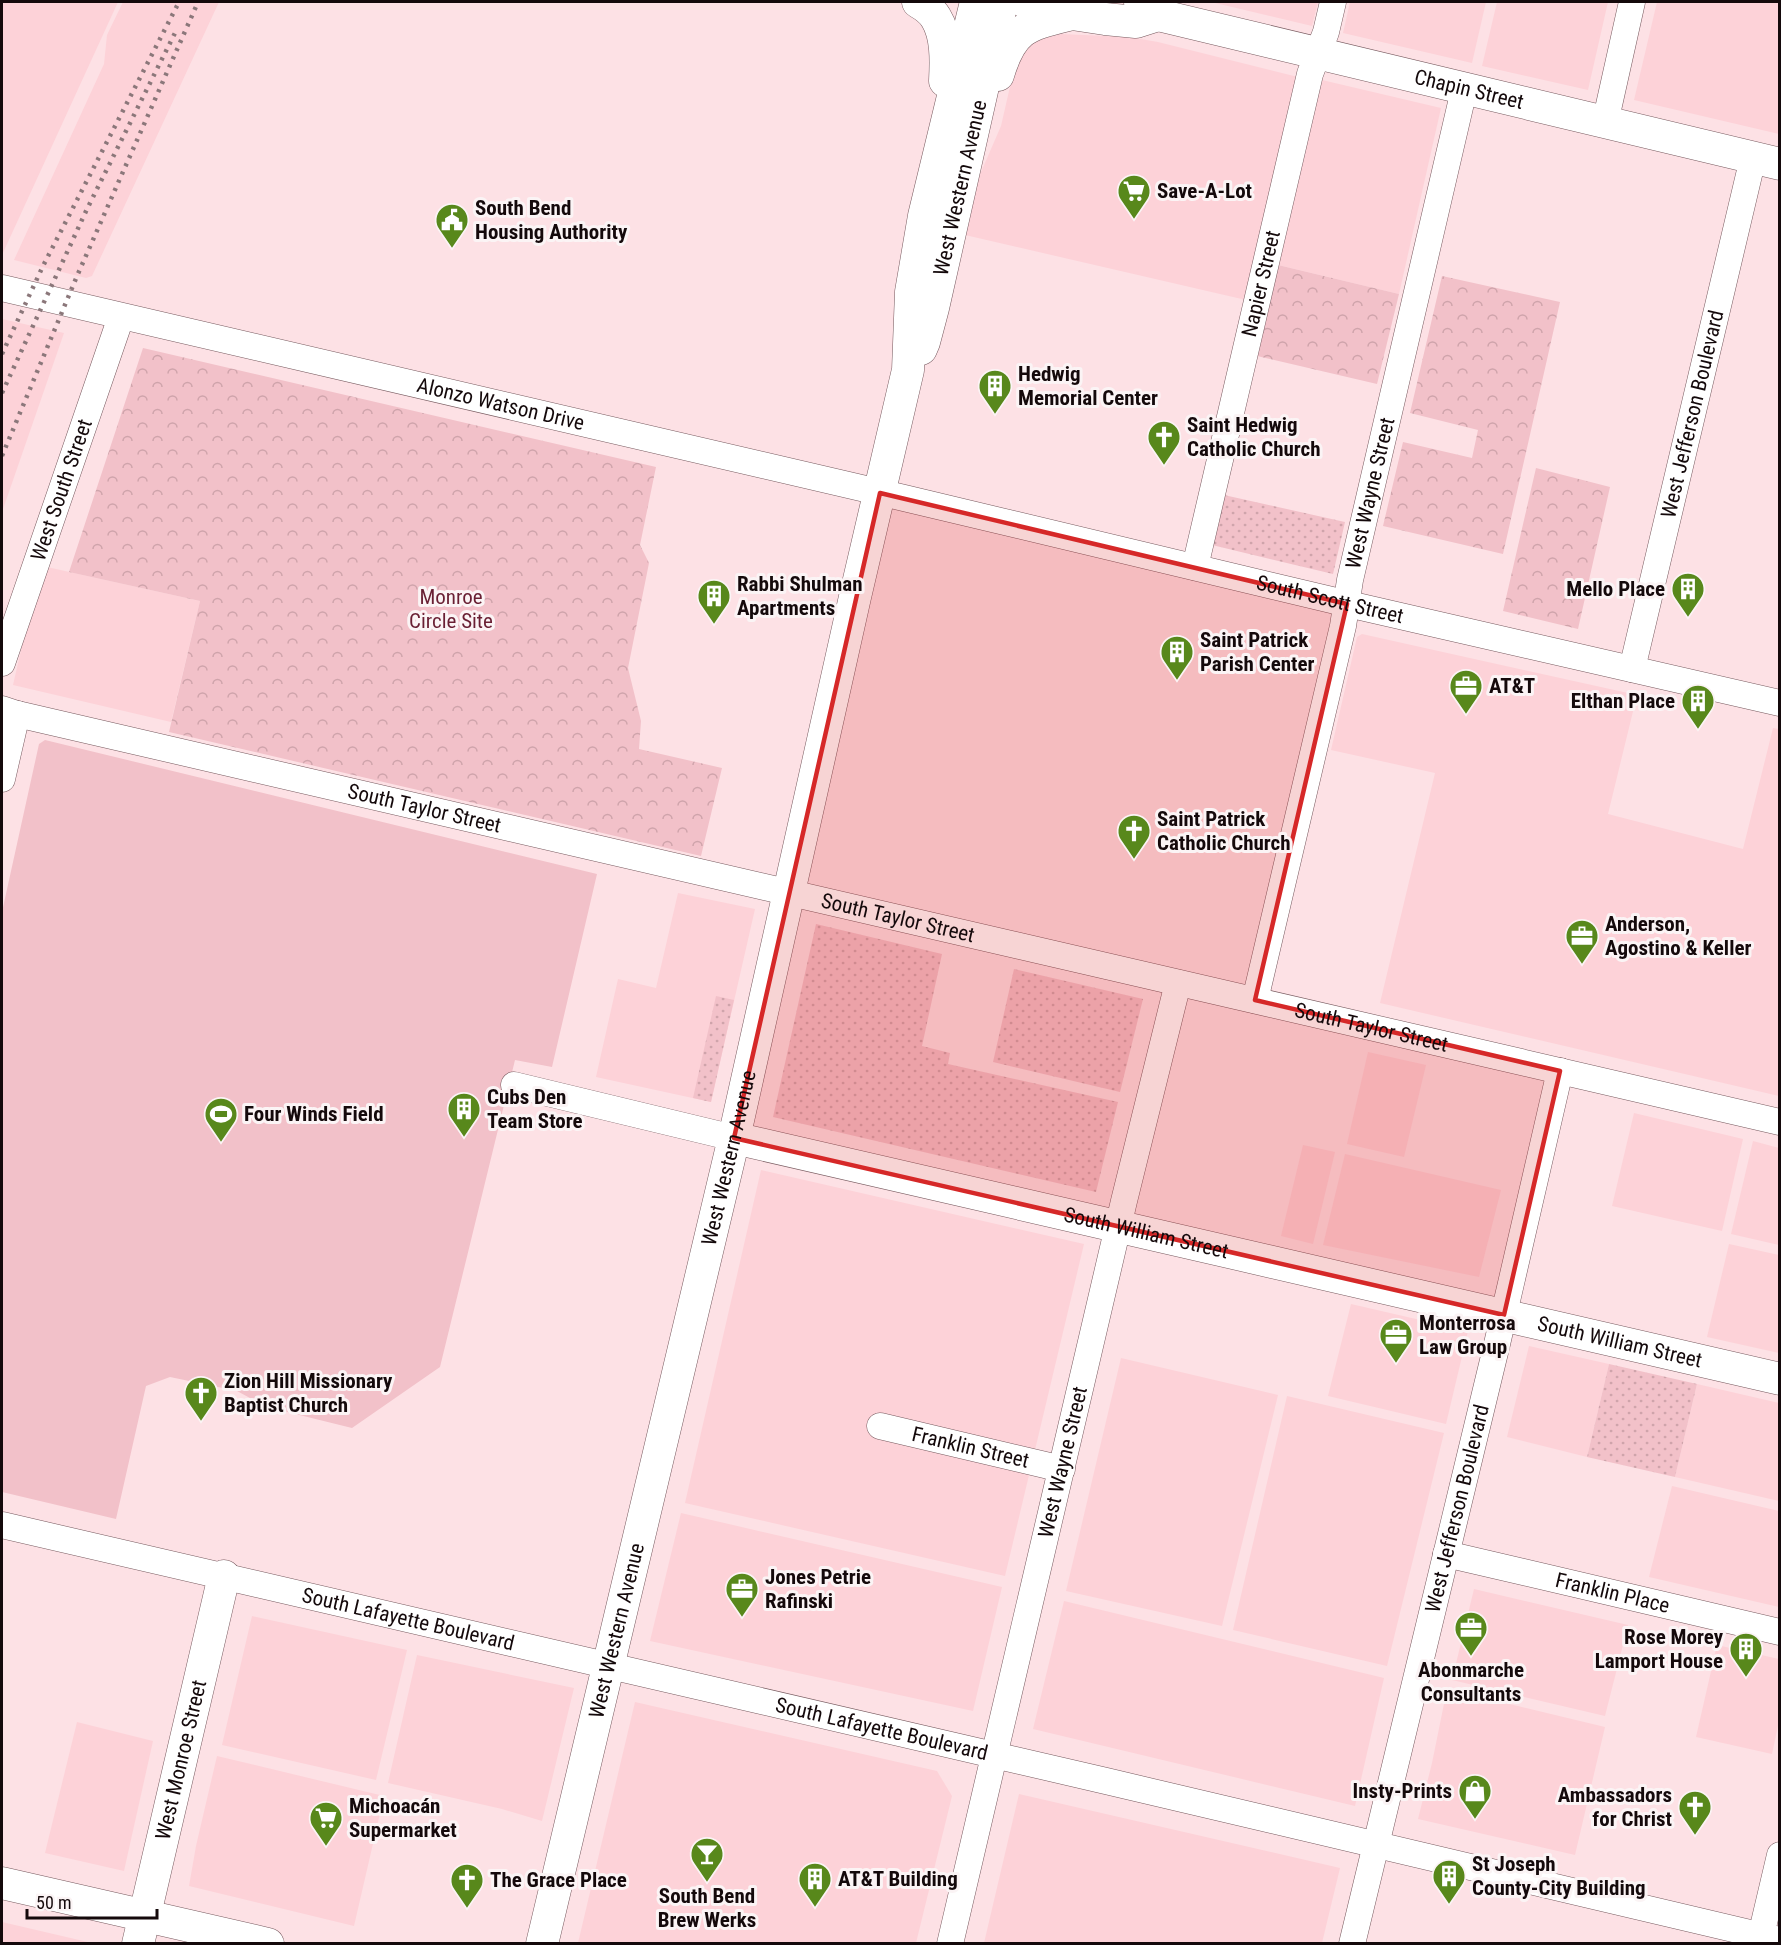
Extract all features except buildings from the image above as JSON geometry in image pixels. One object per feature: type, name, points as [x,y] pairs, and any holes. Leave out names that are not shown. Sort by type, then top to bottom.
[{"type":"main road","points":[[918,2],[929,9],[936,18],[944,41],[942,140]]},
{"type":"main road","name":"West Western Avenue","points":[[542,1944],[734,1138],[908,370],[911,292],[924,216],[976,2]]},
{"type":"main road","name":"West Western Avenue","points":[[908,370],[924,342],[1002,2]]},
{"type":"main road","name":"Chapin Street","points":[[1025,2],[1072,14],[1136,22],[1149,8],[1318,54],[1766,161]]},
{"type":"main road","points":[[964,162],[980,137],[1004,54],[1014,38],[1037,22],[1072,14]]},
{"type":"main road","name":"South William Street","points":[[734,1138],[1779,1379]]},
{"type":"main road","name":"West Monroe Street","points":[[142,1929],[224,1576]]},
{"type":"main road","points":[[2,1883],[142,1929],[268,1944]]},
{"type":"street","name":"Napier Street","points":[[1195,567],[1310,74],[1326,32],[1333,2]]},
{"type":"street","points":[[1605,123],[1632,2]]},
{"type":"street","name":"West Wayne Street","points":[[1255,1000],[1343,626],[1350,580],[1464,90]]},
{"type":"street","name":"West Jefferson Boulevard","points":[[1632,669],[1766,161]]},
{"type":"street","points":[[2,288],[121,317]]},
{"type":"street","name":"Alonzo Watson Drive","points":[[121,317],[880,493]]},
{"type":"street","name":"West South Street","points":[[2,663],[121,317]]},
{"type":"street","name":"South Scott Street","points":[[880,493],[1347,604],[1779,703]]},
{"type":"street","points":[[2,779],[9,711]]},
{"type":"street","name":"South Taylor Street","points":[[9,711],[1779,1122]]},
{"type":"street","name":"West Wayne Street","points":[[950,1944],[1118,1226],[1178,982]]},
{"type":"street","name":"West Jefferson Boulevard","points":[[1352,1944],[1504,1315],[1560,1071]]},
{"type":"street","name":"South William Street","points":[[514,1085],[734,1138]]},
{"type":"street","name":"Franklin Street","points":[[880,1426],[1062,1469]]},
{"type":"street","name":"South Lafayette Boulevard","points":[[2,1524],[1376,1844],[1766,1940]]},
{"type":"street","name":"Franklin Place","points":[[1446,1554],[1779,1632]]},
{"type":"street","points":[[1766,1940],[1779,1855]]},
{"type":"highlighted area","points":[[880,493],[1347,604],[1255,1000],[1560,1071],[1504,1315],[734,1138]]},
{"type":"shaded area","points":[[2,2],[118,2],[2,255]]},
{"type":"shaded area","points":[[123,2],[219,2],[92,276],[86,278],[14,260],[104,64],[107,35]]},
{"type":"shaded area","points":[[1211,2],[1318,2],[1312,26]]},
{"type":"shaded area","points":[[1350,2],[1486,2],[1472,63],[1343,33]]},
{"type":"shaded area","points":[[1497,2],[1608,2],[1588,90],[1482,66]]},
{"type":"shaded area","points":[[1657,2],[1779,2],[1779,134],[1634,100]]},
{"type":"shaded area","points":[[1061,34],[1129,37],[1158,42],[1298,77],[1246,300],[965,235],[978,179],[1001,126],[1014,69],[1019,57],[1034,41]]},
{"type":"shaded area","points":[[1322,80],[1441,108],[1399,294],[1278,265]]},
{"type":"shaded area","points":[[2,319],[64,333],[2,512]]},
{"type":"shaded area","points":[[47,567],[200,601],[171,722],[13,685],[27,624]]},
{"type":"shaded area","points":[[1362,634],[1637,695],[1608,814],[1743,849],[1773,728],[1779,729],[1779,1096],[1380,1003],[1435,773],[1331,750],[1357,637]]},
{"type":"shaded area","points":[[678,893],[755,909],[711,1102],[596,1077],[618,979],[656,988]]},
{"type":"shaded area","points":[[1368,1052],[1426,1065],[1404,1157],[1347,1144]]},
{"type":"shaded area","points":[[1634,1113],[1743,1139],[1722,1231],[1612,1206]]},
{"type":"shaded area","points":[[1753,1141],[1779,1148],[1779,1245],[1731,1234]]},
{"type":"shaded area","points":[[1303,1145],[1335,1152],[1313,1244],[1281,1236]]},
{"type":"shaded area","points":[[1345,1154],[1501,1190],[1479,1277],[1323,1245]]},
{"type":"shaded area","points":[[761,1170],[1084,1244],[1005,1576],[685,1503]]},
{"type":"shaded area","points":[[1729,1244],[1779,1255],[1779,1353],[1707,1337]]},
{"type":"shaded area","points":[[1351,1304],[1468,1331],[1446,1424],[1328,1396]]},
{"type":"shaded area","points":[[1529,1346],[1609,1364],[1587,1457],[1507,1437]]},
{"type":"shaded area","points":[[1121,1358],[1278,1395],[1222,1626],[1066,1591]]},
{"type":"shaded area","points":[[1697,1384],[1779,1403],[1779,1501],[1675,1477]]},
{"type":"shaded area","points":[[1287,1396],[1444,1433],[1387,1666],[1233,1630]]},
{"type":"shaded area","points":[[1672,1486],[1779,1511],[1779,1607],[1649,1577]]},
{"type":"shaded area","points":[[681,1513],[1002,1587],[973,1711],[650,1641]]},
{"type":"shaded area","points":[[1474,1589],[1628,1625],[1605,1716],[1452,1680]]},
{"type":"shaded area","points":[[1064,1601],[1384,1678],[1355,1806],[1033,1729]]},
{"type":"shaded area","points":[[252,1616],[407,1650],[376,1780],[222,1745]]},
{"type":"shaded area","points":[[1717,1645],[1779,1659],[1779,1721],[1772,1754],[1696,1737]]},
{"type":"shaded area","points":[[417,1655],[574,1688],[542,1821],[502,1809],[388,1783]]},
{"type":"shaded area","points":[[1447,1689],[1605,1727],[1575,1855],[1418,1819]]},
{"type":"shaded area","points":[[635,1702],[937,1771],[952,1796],[916,1943],[578,1943]]},
{"type":"shaded area","points":[[77,1722],[153,1741],[124,1871],[45,1853]]},
{"type":"shaded area","points":[[217,1756],[384,1796],[354,1926],[189,1886]]},
{"type":"shaded area","points":[[1019,1794],[1340,1868],[1322,1943],[984,1943]]},
{"type":"shaded area","points":[[2,1922],[92,1943],[2,1943]]},
{"type":"green space","points":[[1278,265],[1399,294],[1377,384],[1257,356]]},
{"type":"green space","points":[[1442,276],[1560,302],[1503,554],[1383,526],[1403,442],[1472,458],[1478,430],[1410,413]]},
{"type":"green space","name":"Monroe Circle Site","points":[[143,348],[656,467],[640,545],[649,563],[628,668],[641,721],[639,749],[722,768],[701,856],[169,732],[200,601],[69,572]]},
{"type":"green space","points":[[1536,468],[1610,487],[1578,629],[1503,611]]},
{"type":"green space","points":[[1224,495],[1345,522],[1333,574],[1212,545]]},
{"type":"green space","points":[[45,740],[597,874],[552,1067],[515,1060],[440,1367],[352,1428],[267,1407],[237,1391],[170,1377],[146,1386],[116,1519],[2,1492],[2,912],[39,744]]},
{"type":"green space","points":[[816,924],[942,954],[922,1046],[950,1053],[948,1064],[1118,1102],[1096,1192],[773,1117]]},
{"type":"green space","points":[[1014,969],[1143,999],[1120,1092],[993,1062]]},
{"type":"green space","points":[[716,996],[734,1000],[711,1102],[693,1098]]},
{"type":"green space","points":[[1609,1364],[1697,1384],[1675,1477],[1587,1457]]},
{"type":"railway","points":[[2,354],[43,266],[179,2]]},
{"type":"railway","points":[[2,456],[77,276],[198,2]]},
{"type":"railway","points":[[2,393],[87,209],[176,31]]},
{"type":"place","name":"Save-A-Lot","points":[[1134,220]]},
{"type":"place","name":"South Bend Housing Authority","points":[[452,249]]},
{"type":"place","name":"Hedwig Memorial Center","points":[[995,415]]},
{"type":"place","name":"Saint Hedwig Catholic Church","points":[[1164,466]]},
{"type":"place","name":"Mello Place","points":[[1688,618]]},
{"type":"place","name":"Rabbi Shulman Apartments","points":[[714,625]]},
{"type":"place","name":"Saint Patrick Parish Center","points":[[1177,681]]},
{"type":"place","name":"AT&T","points":[[1466,715]]},
{"type":"place","name":"Elthan Place","points":[[1698,730]]},
{"type":"place","name":"Saint Patrick Catholic Church","points":[[1134,860]]},
{"type":"place","name":"Anderson, Agostino & Keller","points":[[1582,965]]},
{"type":"place","name":"Cubs Den Team Store","points":[[464,1138]]},
{"type":"place","name":"Four Winds Field","points":[[221,1143]]},
{"type":"place","name":"Monterrosa Law Group","points":[[1396,1364]]},
{"type":"place","name":"Zion Hill Missionary Baptist Church","points":[[201,1422]]},
{"type":"place","name":"Jones Petrie Rafinski","points":[[742,1618]]},
{"type":"place","name":"Abonmarche Consultants","points":[[1471,1657]]},
{"type":"place","name":"Rose Morey Lamport House","points":[[1746,1678]]},
{"type":"place","name":"Insty-Prints","points":[[1475,1820]]},
{"type":"place","name":"Ambassadors for Christ","points":[[1695,1836]]},
{"type":"place","name":"Michoacán Supermarket","points":[[326,1847]]},
{"type":"place","name":"South Bend Brew Werks","points":[[707,1883]]},
{"type":"place","name":"St Joseph County-City Building","points":[[1449,1905]]},
{"type":"place","name":"AT&T Building","points":[[815,1908]]},
{"type":"place","name":"The Grace Place","points":[[467,1909]]}]
